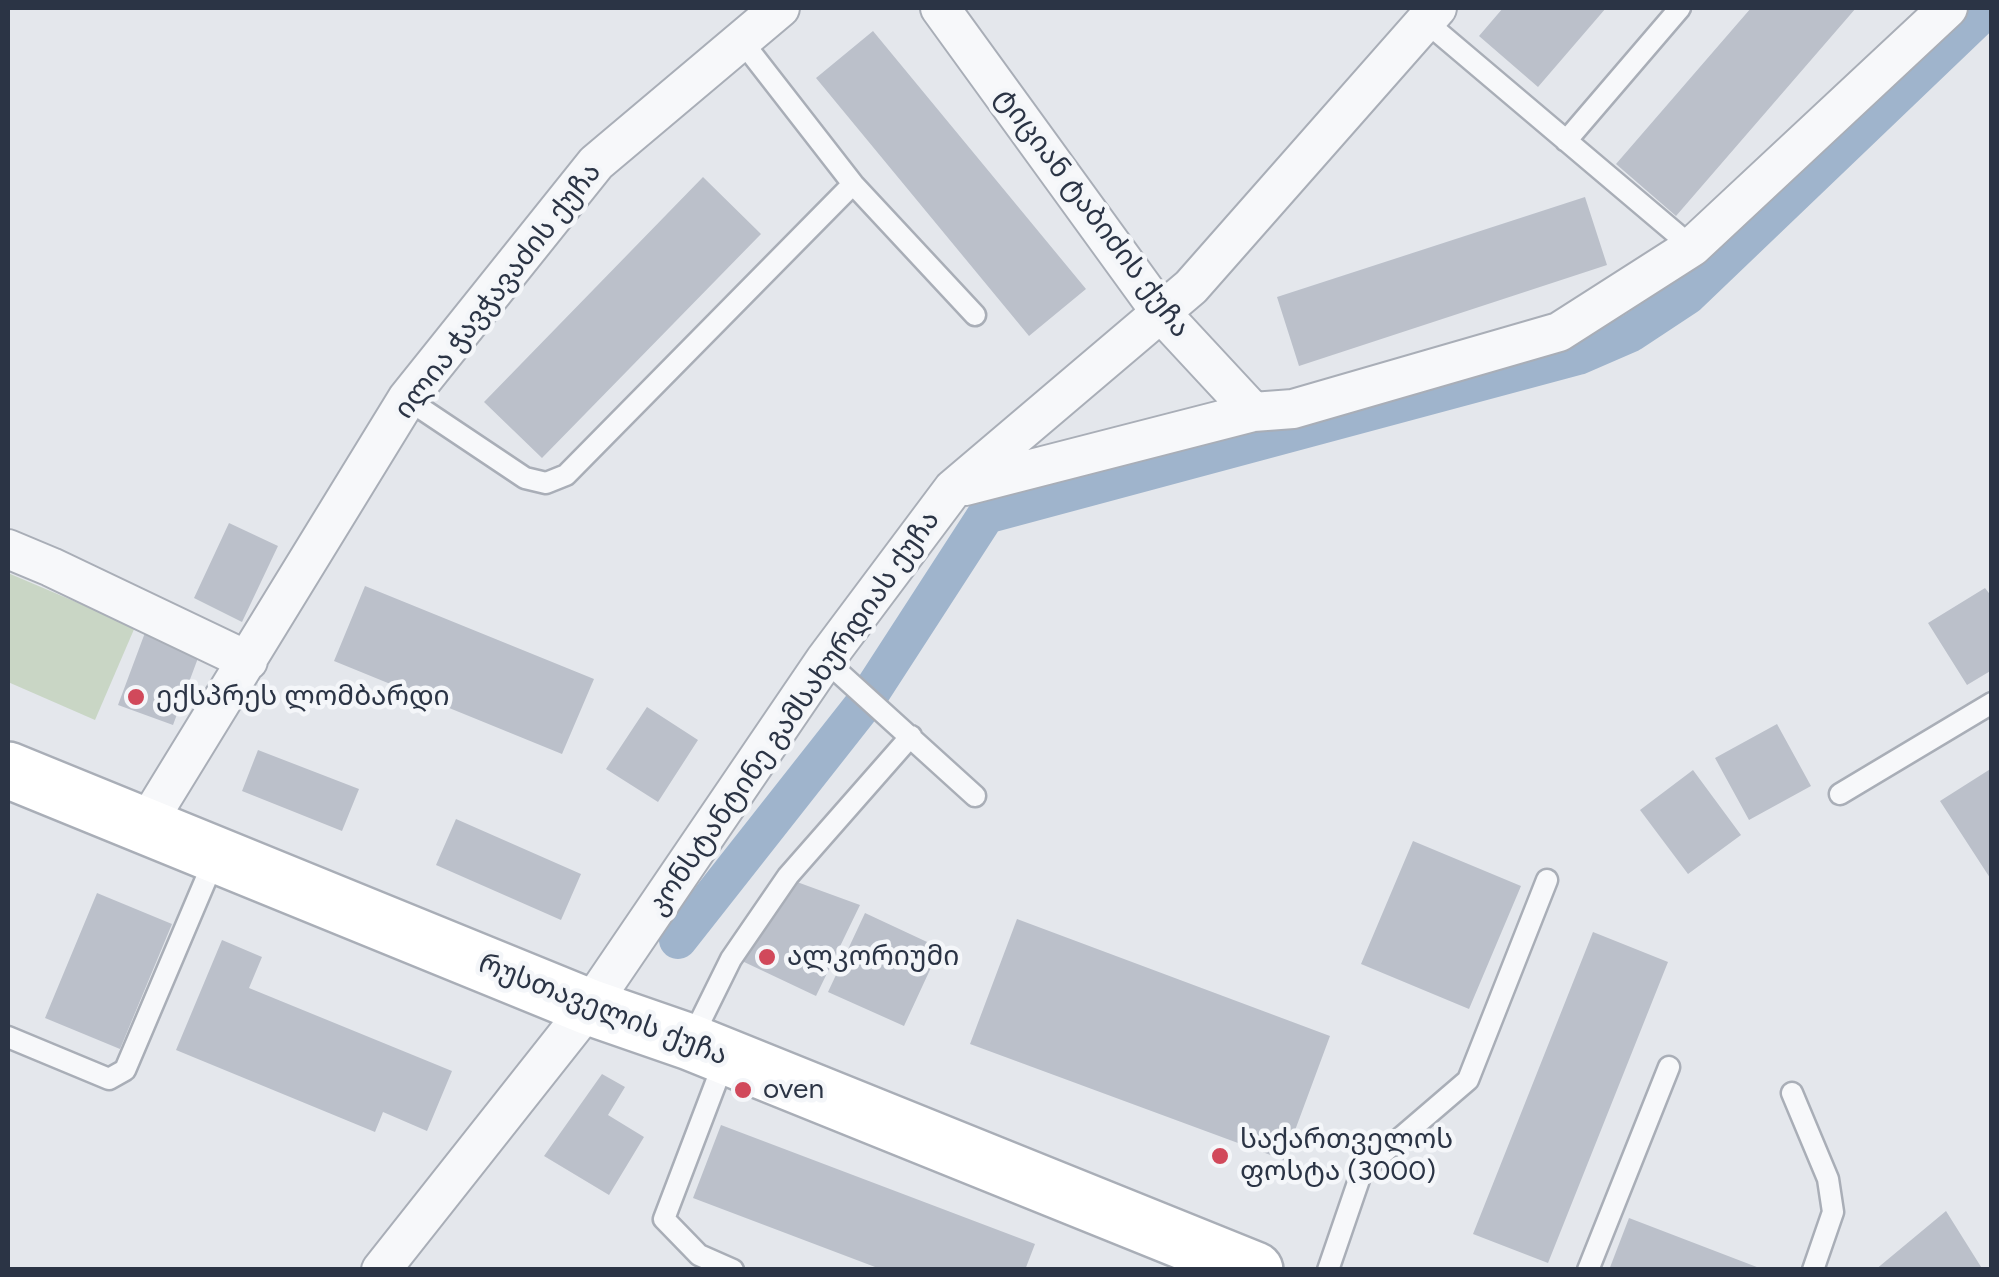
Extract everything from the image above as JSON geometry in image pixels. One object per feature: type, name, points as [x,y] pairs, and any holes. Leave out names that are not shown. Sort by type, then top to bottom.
[{"type":"main road","name":"რუსთაველის ქუჩა","points":[[8,770],[589,1007],[708,1049],[1255,1270]]},
{"type":"street","name":"ილია ჭავჭავაძის ქუჩა","points":[[145,826],[407,399],[596,163],[780,8]]},
{"type":"street","name":"ტიციან ტაბიძის ქუჩა","points":[[940,8],[1162,314],[1252,412]]},
{"type":"street","points":[[952,489],[1252,412],[1293,410],[1559,332],[1692,247],[1948,8]]},
{"type":"street","name":"კონსტანტინე გამსახურდიას ქუჩა","points":[[381,1270],[589,1007],[838,672],[952,489],[1191,287],[1431,14]]},
{"type":"street","points":[[8,549],[248,660]]},
{"type":"lane","points":[[1566,140],[1680,8]]},
{"type":"lane","points":[[1431,14],[1566,140],[1692,247]]},
{"type":"lane","points":[[741,40],[853,184],[975,315]]},
{"type":"lane","points":[[407,399],[525,478],[546,483],[566,475],[853,184]]},
{"type":"lane","points":[[838,672],[975,796]]},
{"type":"lane","points":[[1840,794],[1992,703]]},
{"type":"lane","points":[[732,1270],[699,1255],[664,1219],[732,959],[788,876],[912,736]]},
{"type":"lane","points":[[8,1037],[109,1079],[125,1070],[216,856]]},
{"type":"lane","points":[[1328,1270],[1362,1171],[1468,1080],[1548,880]]},
{"type":"lane","points":[[1588,1270],[1668,1066]]},
{"type":"lane","points":[[1792,1094],[1828,1180],[1833,1212],[1813,1270]]},
{"type":"green space","points":[[8,573],[135,627],[95,720],[8,682]]},
{"type":"building","points":[[1503,8],[1606,8],[1538,87],[1479,36]]},
{"type":"building","points":[[1751,8],[1856,8],[1676,216],[1616,164]]},
{"type":"building","points":[[873,31],[1086,289],[1029,336],[816,78]]},
{"type":"building","points":[[703,177],[761,234],[542,458],[484,402]]},
{"type":"building","points":[[1585,197],[1607,265],[1299,366],[1277,297]]},
{"type":"building","points":[[229,523],[278,546],[242,622],[194,598]]},
{"type":"building","points":[[365,586],[594,679],[562,754],[334,661]]},
{"type":"building","points":[[1985,588],[1992,597],[1992,670],[1967,685],[1928,623]]},
{"type":"building","points":[[146,630],[201,650],[173,725],[118,705]]},
{"type":"building","points":[[647,707],[698,740],[658,802],[606,769]]},
{"type":"building","points":[[1777,724],[1811,786],[1749,820],[1715,758]]},
{"type":"building","points":[[258,750],[359,789],[342,831],[242,791]]},
{"type":"building","points":[[1992,768],[1992,881],[1940,801]]},
{"type":"building","points":[[1693,770],[1741,835],[1688,874],[1640,810]]},
{"type":"building","points":[[456,819],[581,874],[561,920],[436,865]]},
{"type":"building","points":[[1413,841],[1521,886],[1469,1009],[1361,964]]},
{"type":"building","points":[[797,882],[860,905],[816,996],[742,961]]},
{"type":"building","points":[[97,893],[172,924],[120,1049],[45,1018]]},
{"type":"building","points":[[865,913],[940,948],[904,1026],[828,992]]},
{"type":"building","points":[[1017,919],[1330,1036],[1284,1160],[970,1044]]},
{"type":"building","points":[[1593,932],[1668,962],[1548,1263],[1473,1234]]},
{"type":"building","points":[[222,940],[262,957],[249,988],[452,1071],[427,1131],[383,1112],[375,1132],[176,1050]]},
{"type":"building","points":[[602,1074],[625,1087],[608,1115],[644,1137],[609,1195],[544,1156]]},
{"type":"building","points":[[721,1125],[1035,1244],[1025,1270],[883,1270],[693,1198]]},
{"type":"building","points":[[1946,1211],[1983,1270],[1875,1270]]},
{"type":"building","points":[[1629,1218],[1762,1269],[1762,1270],[1609,1270]]},
{"type":"waterway","points":[[678,940],[863,705],[986,515],[1578,356],[1631,333],[1687,296],[1988,8]]},
{"type":"place","name":"ექსპრეს ლომბარდი","points":[[136,697]]},
{"type":"place","name":"ალკორიუმი","points":[[767,957]]},
{"type":"place","name":"oven","points":[[743,1090]]},
{"type":"place","name":"საქართველოს ფოსტა (3000)","points":[[1220,1156]]}]
